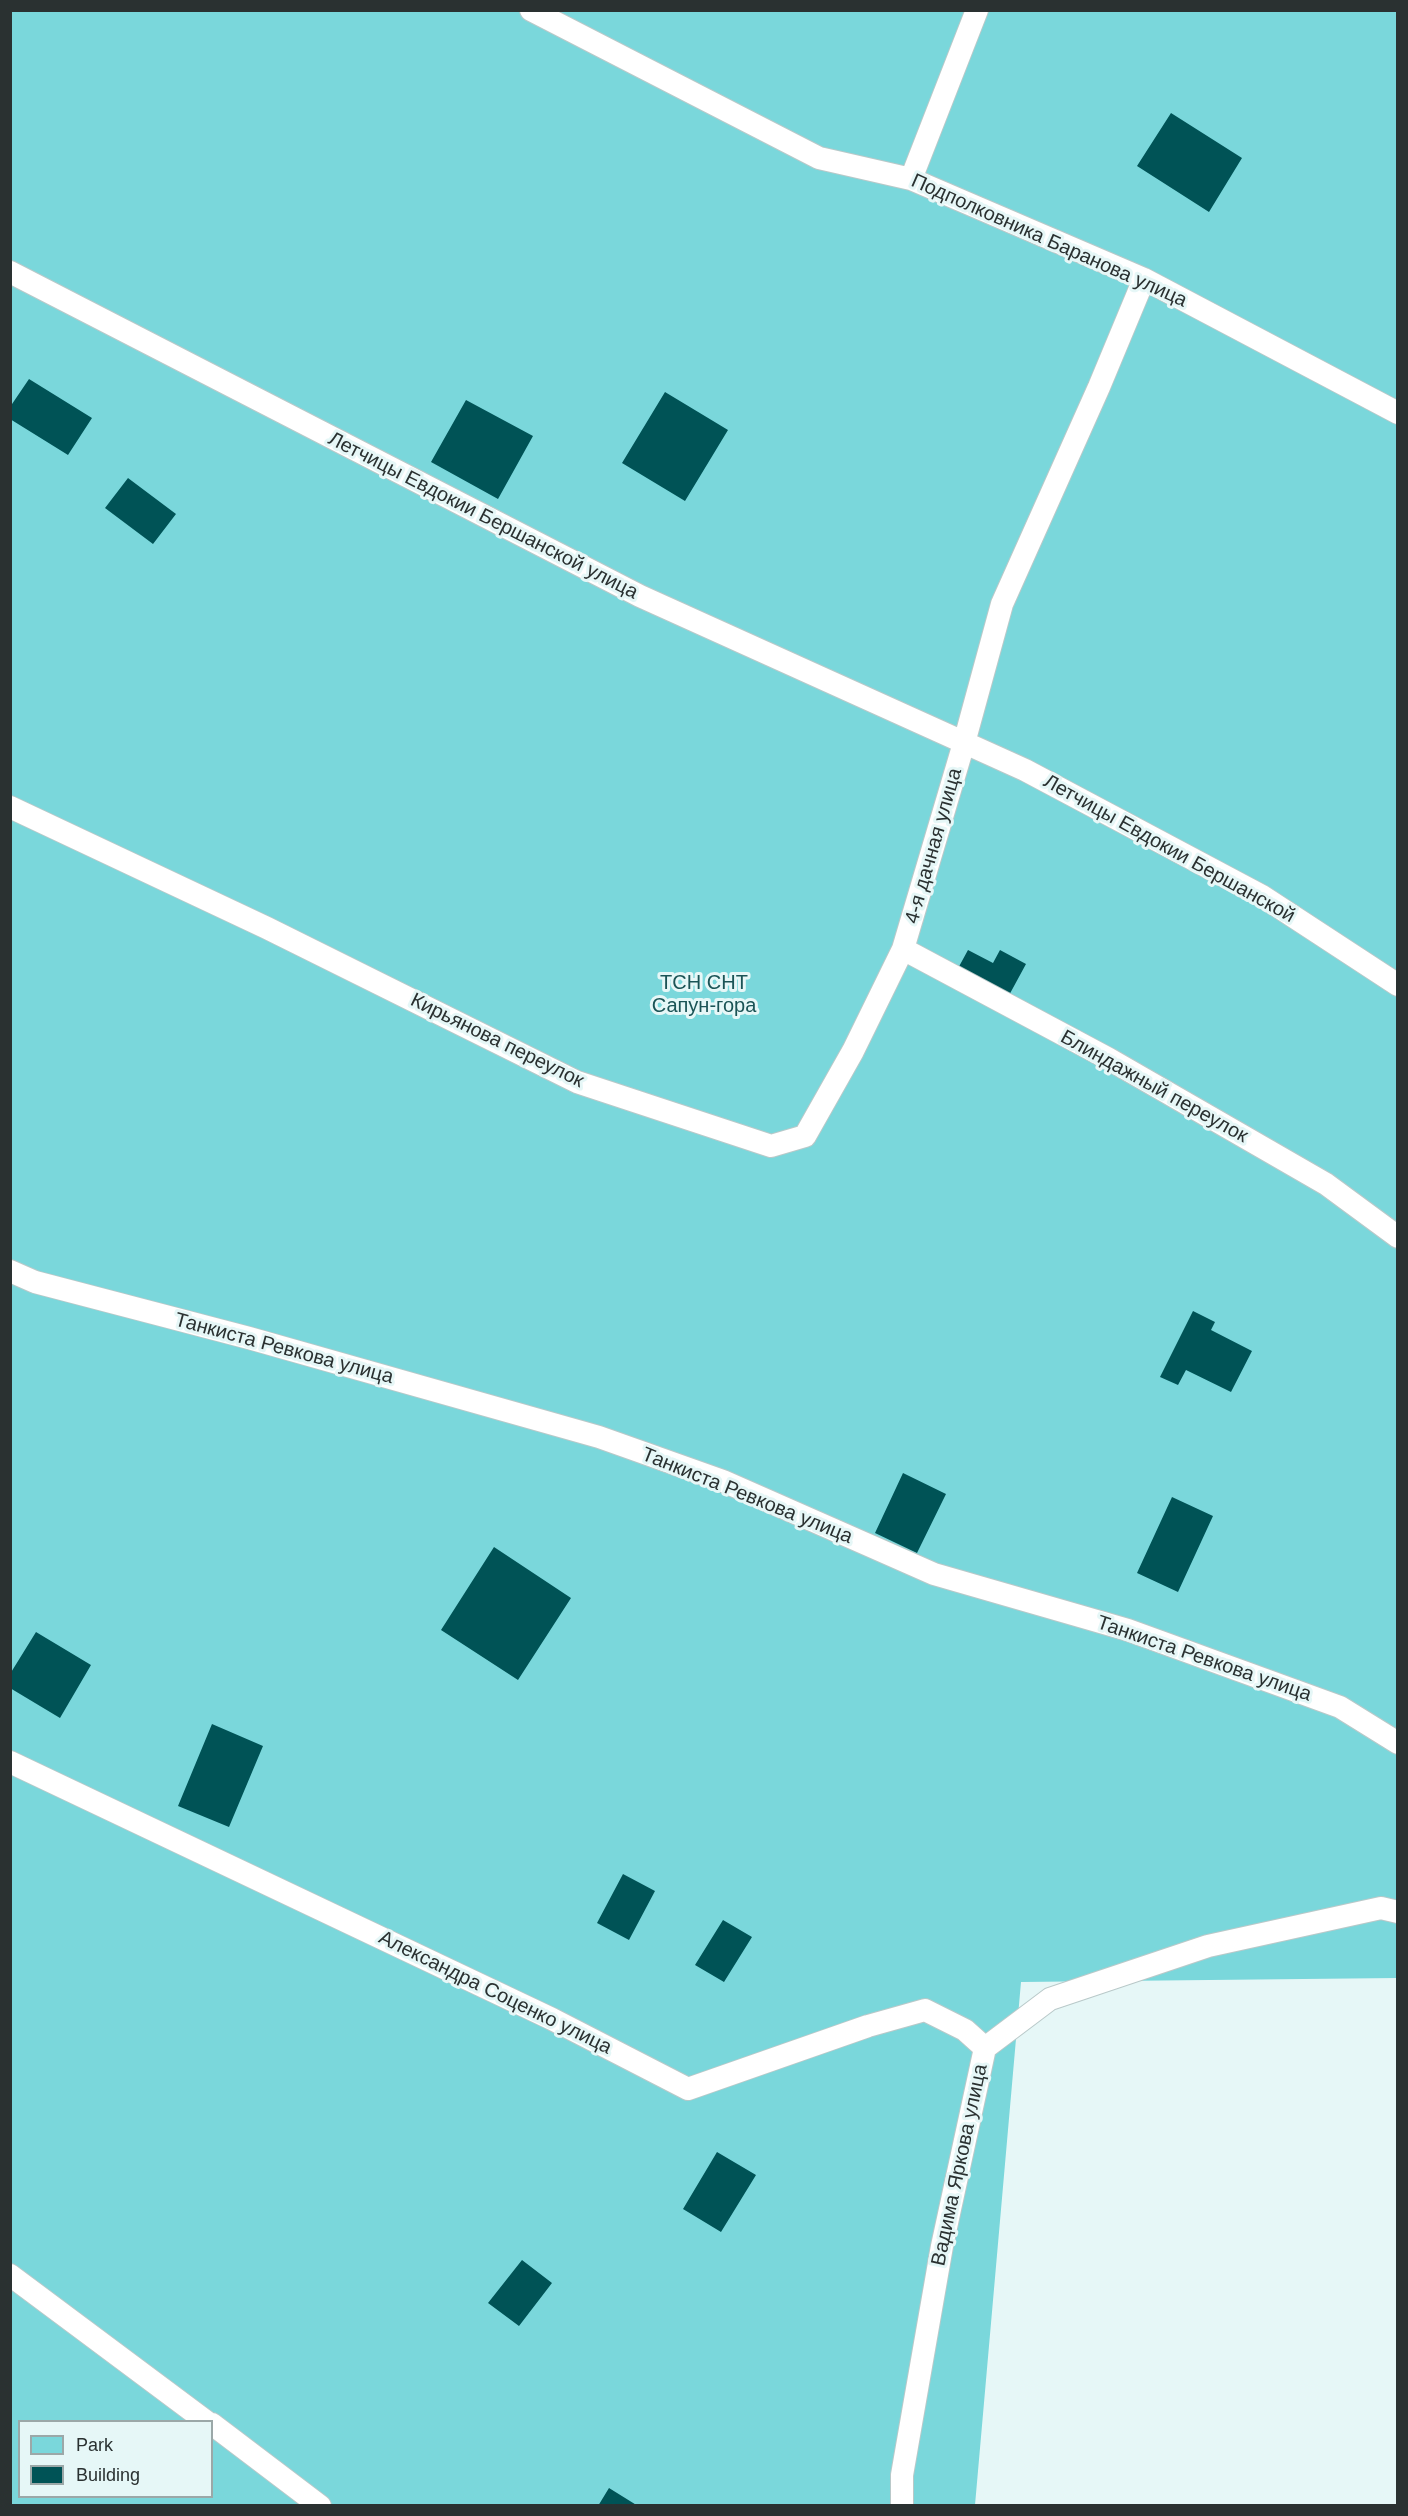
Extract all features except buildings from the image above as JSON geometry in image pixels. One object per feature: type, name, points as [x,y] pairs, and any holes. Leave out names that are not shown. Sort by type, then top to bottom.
[{"type":"lane","name":"Подполковника Баранова улица","points":[[531,10],[819,158],[911,179],[1144,279],[1398,413]]},
{"type":"lane","points":[[911,179],[977,10]]},
{"type":"lane","name":"Летчицы Евдокии Бершанской улица","points":[[10,272],[640,596],[964,743]]},
{"type":"lane","name":"4-я дачная улица","points":[[903,949],[964,743],[1002,604],[1099,387],[1144,279]]},
{"type":"lane","name":"Летчицы Евдокии Бершанской","points":[[964,743],[1025,770],[1262,896],[1398,985]]},
{"type":"lane","name":"Кирьянова переулок","points":[[10,807],[267,928],[577,1082],[771,1146],[805,1136],[853,1051],[903,949]]},
{"type":"lane","name":"Блиндажный переулок","points":[[903,949],[1109,1059],[1326,1184],[1398,1237]]},
{"type":"lane","name":"Танкиста Ревкова улица","points":[[10,1272],[35,1282],[249,1338],[599,1437],[723,1482],[934,1574],[1128,1630],[1340,1707],[1398,1743]]},
{"type":"lane","name":"Александра Соценко улица","points":[[10,1762],[552,2019],[688,2089],[868,2026],[925,2010],[965,2030],[985,2048]]},
{"type":"lane","name":"Вадима Яркова улица","points":[[902,2505],[902,2475],[942,2246],[985,2048],[1050,1999],[1208,1946],[1381,1908],[1398,1912]]},
{"type":"lane","points":[[10,2275],[206,2420]]},
{"type":"lane","points":[[213,2425],[320,2505]]},
{"type":"green space","name":"ТСН СНТ Сапун-гора","points":[[11,11],[1397,11],[1397,1978],[1021,1982],[975,2505],[11,2506]]}]
